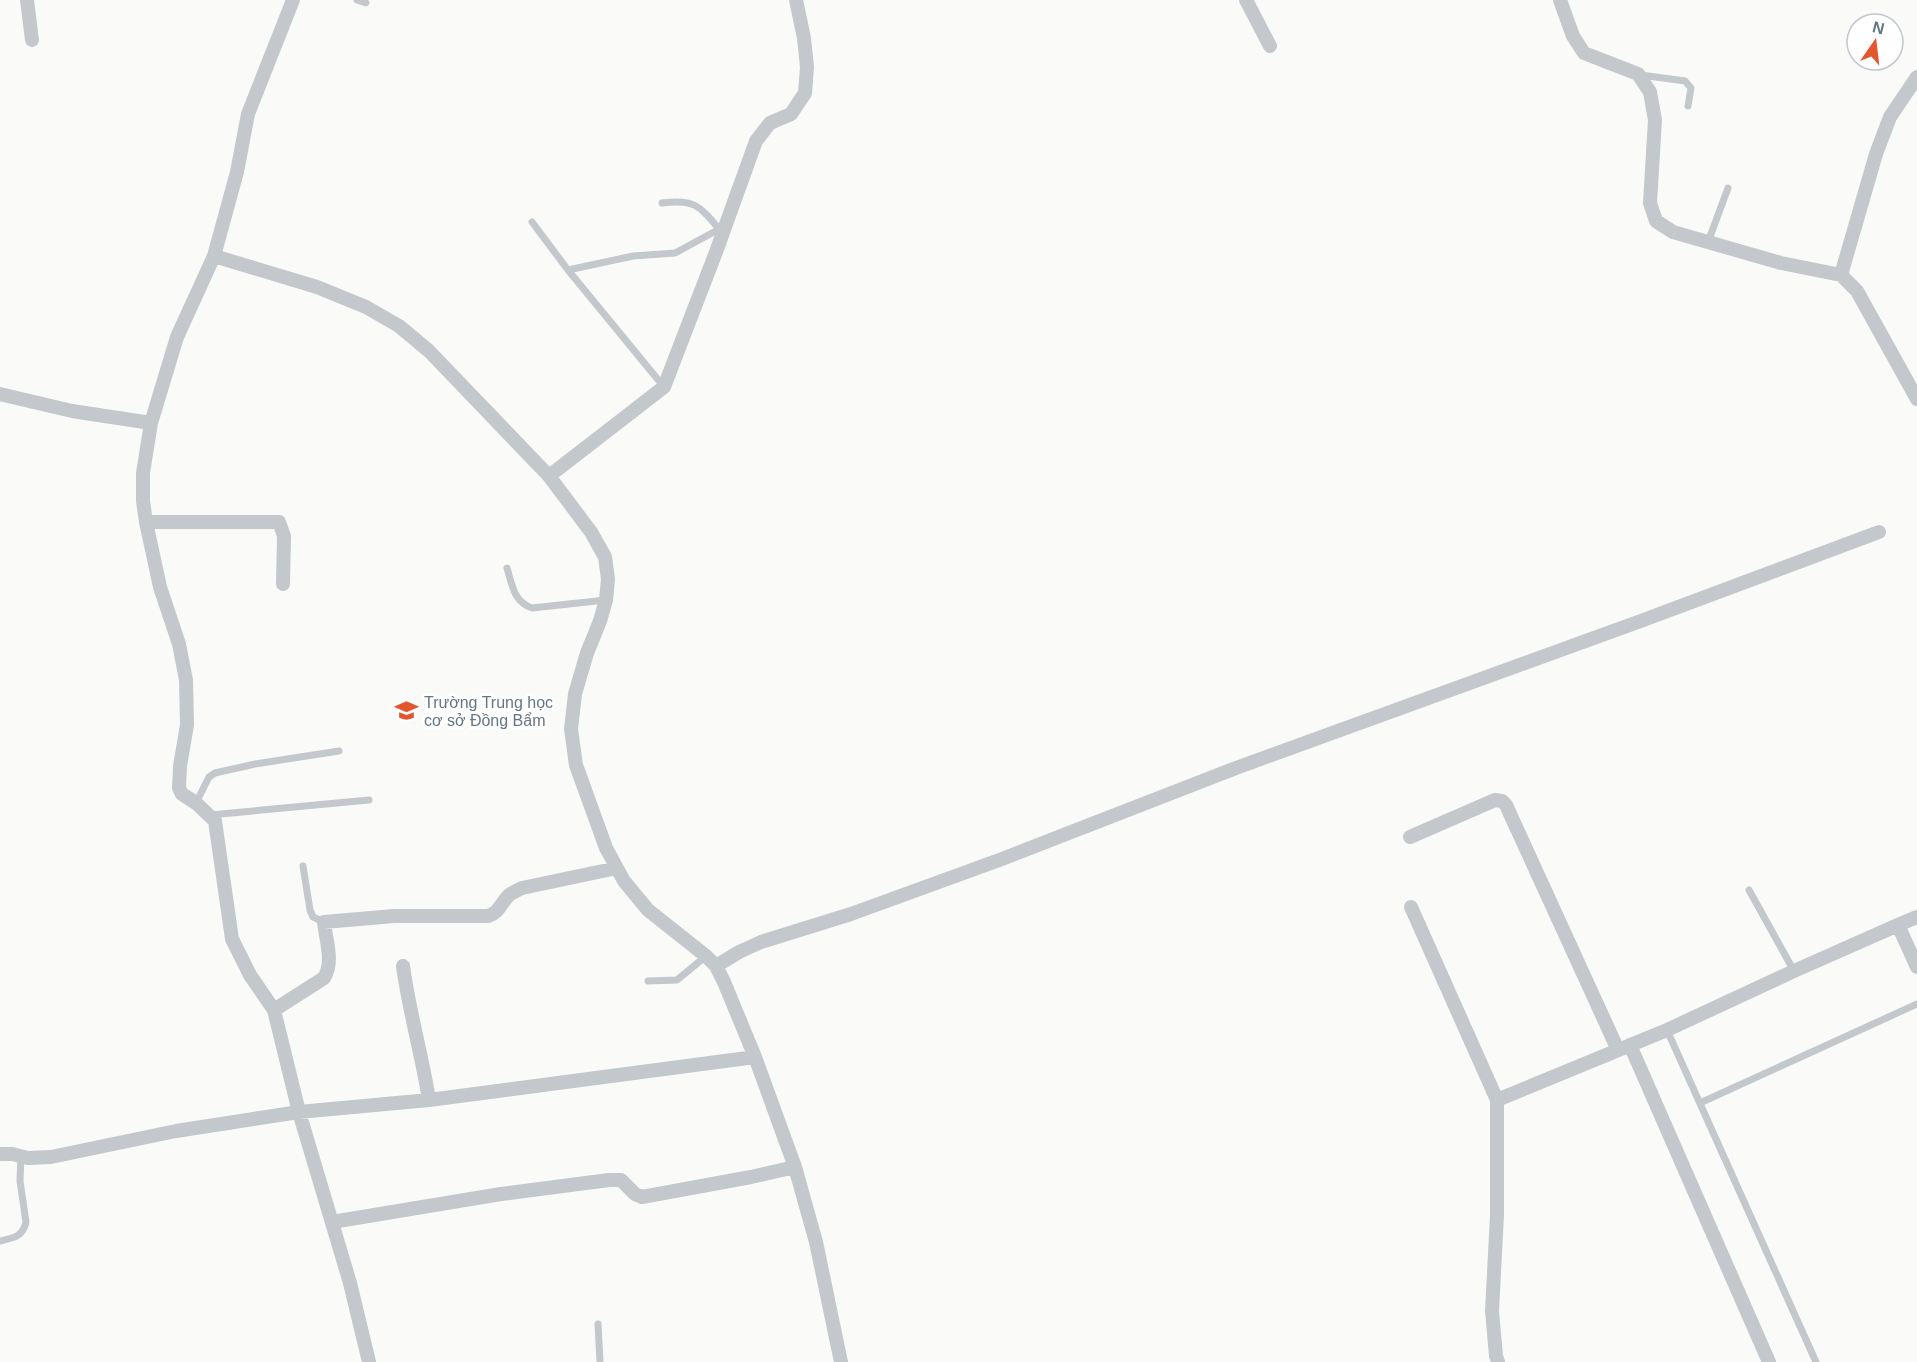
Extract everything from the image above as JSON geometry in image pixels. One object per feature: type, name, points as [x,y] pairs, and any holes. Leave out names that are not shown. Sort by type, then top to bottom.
[{"type":"street","points":[[27,0],[32,40]]},
{"type":"street","points":[[293,0],[248,114],[237,172],[214,256],[177,337],[150,423],[143,473],[146,522],[160,587],[179,644],[186,680],[187,725],[179,788],[182,794],[210,814],[218,828],[232,939],[238,955],[274,1010],[299,1112],[350,1283],[369,1362]]},
{"type":"street","points":[[549,476],[664,387],[756,141],[770,123],[790,114],[805,93],[807,67],[796,0]]},
{"type":"street","points":[[1246,0],[1270,46]]},
{"type":"street","points":[[1560,0],[1573,36],[1584,53],[1638,74],[1650,92],[1655,120],[1650,203],[1656,221],[1673,232],[1791,266],[1841,275],[1857,291],[1917,399]]},
{"type":"street","points":[[1841,275],[1876,154],[1890,117],[1917,77]]},
{"type":"street","points":[[214,256],[317,287],[366,307],[399,326],[429,351],[549,476],[591,532],[605,557],[608,579],[606,600],[600,621],[586,653],[575,694],[571,729],[576,765],[606,848],[624,881],[648,910],[711,961],[755,1057],[795,1167],[816,1242],[841,1362]]},
{"type":"street","points":[[0,394],[72,411],[150,423]]},
{"type":"street","points":[[146,522],[279,522],[284,536],[283,584]]},
{"type":"street","points":[[711,961],[1002,859],[1246,764],[1879,532]]},
{"type":"street","points":[[1410,837],[1495,800],[1502,801],[1506,805],[1624,1048],[1769,1362]]},
{"type":"street","points":[[274,1010],[324,978],[330,964],[324,922],[403,915],[488,916],[495,914],[502,907],[510,894],[522,888],[617,868]]},
{"type":"street","points":[[1412,907],[1497,1100],[1498,1203],[1492,1311],[1498,1362]]},
{"type":"street","points":[[1497,1100],[1667,1030],[1794,970],[1917,917]]},
{"type":"street","points":[[1898,925],[1917,967]]},
{"type":"street","points":[[403,966],[407,997],[429,1100]]},
{"type":"street","points":[[0,1154],[33,1159],[51,1157],[176,1131],[299,1112],[429,1100],[755,1057]]},
{"type":"street","points":[[332,1222],[501,1194],[609,1180],[624,1182],[635,1194],[642,1197],[795,1167]]},
{"type":"lane","points":[[357,0],[366,3]]},
{"type":"lane","points":[[1638,74],[1685,81],[1691,88],[1688,106]]},
{"type":"lane","points":[[1708,242],[1728,188]]},
{"type":"lane","points":[[568,270],[633,256],[675,253],[723,227],[693,203],[681,201],[662,203]]},
{"type":"lane","points":[[532,222],[568,270],[664,387]]},
{"type":"lane","points":[[507,568],[514,593],[525,606],[532,608],[606,600]]},
{"type":"lane","points":[[196,803],[209,777],[215,773],[255,764],[339,752]]},
{"type":"lane","points":[[210,814],[369,800]]},
{"type":"lane","points":[[303,866],[310,910],[314,917],[324,922]]},
{"type":"lane","points":[[1749,890],[1794,970]]},
{"type":"lane","points":[[648,981],[677,980],[711,961]]},
{"type":"lane","points":[[1700,1103],[1917,1004]]},
{"type":"lane","points":[[1667,1030],[1816,1362]]},
{"type":"lane","points":[[0,1241],[15,1238],[22,1233],[26,1222],[20,1181],[21,1156]]},
{"type":"lane","points":[[598,1324],[600,1362]]},
{"type":"place","name":"Trường Trung học cơ sở Đồng Bẩm","points":[[406,711]]}]
